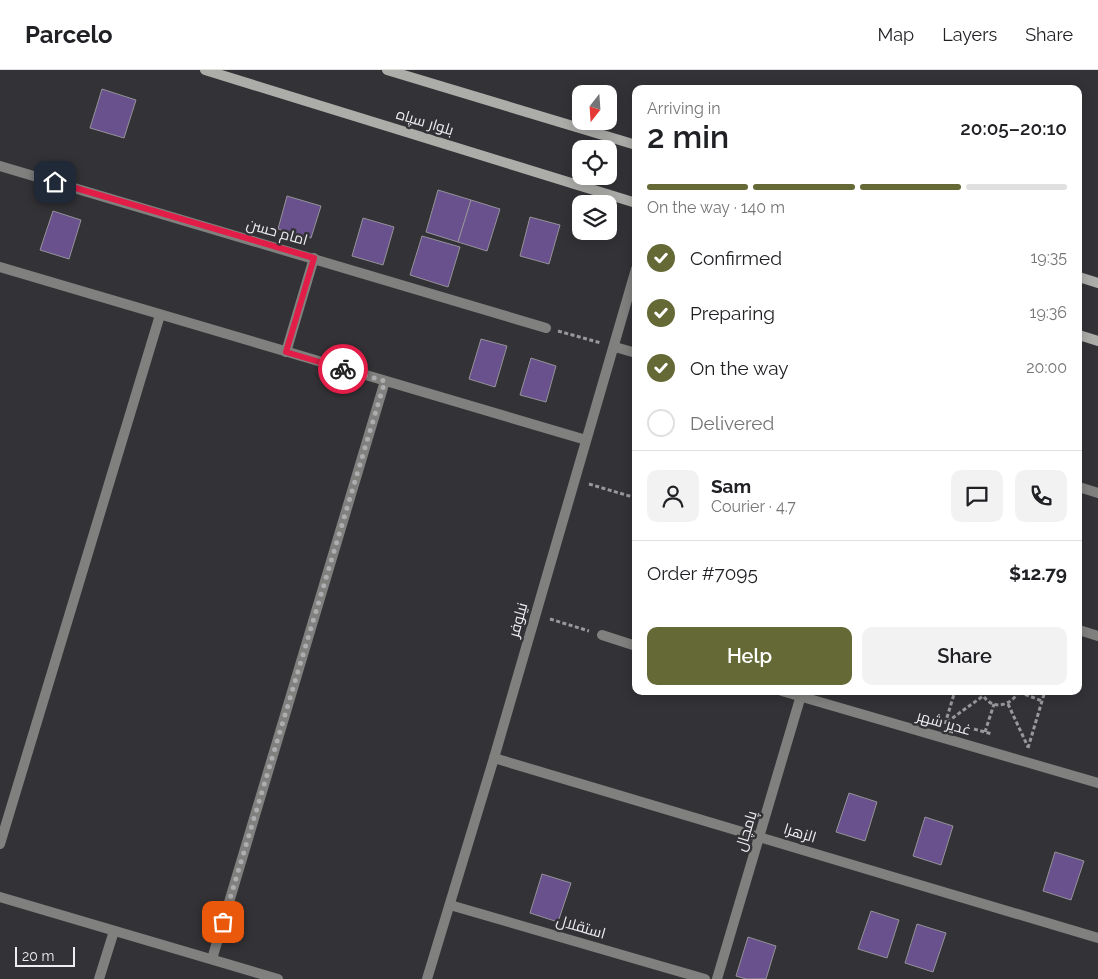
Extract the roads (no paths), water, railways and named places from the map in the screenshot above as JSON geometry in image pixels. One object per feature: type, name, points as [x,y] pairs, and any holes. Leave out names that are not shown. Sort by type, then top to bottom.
[{"type":"main road","name":"بلوار سپاه","points":[[205,70],[632,202]]},
{"type":"main road","points":[[388,70],[632,144]]},
{"type":"main road","points":[[1082,278],[1098,283]]},
{"type":"main road","points":[[1082,336],[1098,341]]},
{"type":"street","name":"امام حسن","points":[[0,166],[546,328]]},
{"type":"street","points":[[286,352],[314,258]]},
{"type":"street","points":[[0,267],[586,440]]},
{"type":"street","name":"نیلوفر","points":[[427,979],[494,758],[632,284]]},
{"type":"street","points":[[0,844],[160,314]]},
{"type":"street","points":[[615,347],[632,352]]},
{"type":"street","points":[[212,960],[385,381]]},
{"type":"street","points":[[1082,488],[1098,492]]},
{"type":"street","points":[[1082,631],[1098,636]]},
{"type":"street","points":[[602,635],[632,645]]},
{"type":"street","name":"پامچال","points":[[717,979],[802,695]]},
{"type":"street","name":"غدیر شهر","points":[[805,695],[933,735],[1098,783]]},
{"type":"street","name":"الزهرا","points":[[494,758],[1098,938]]},
{"type":"street","points":[[0,897],[278,979]]},
{"type":"street","name":"استقلال","points":[[450,905],[705,979]]},
{"type":"street","points":[[99,979],[114,930]]}]
